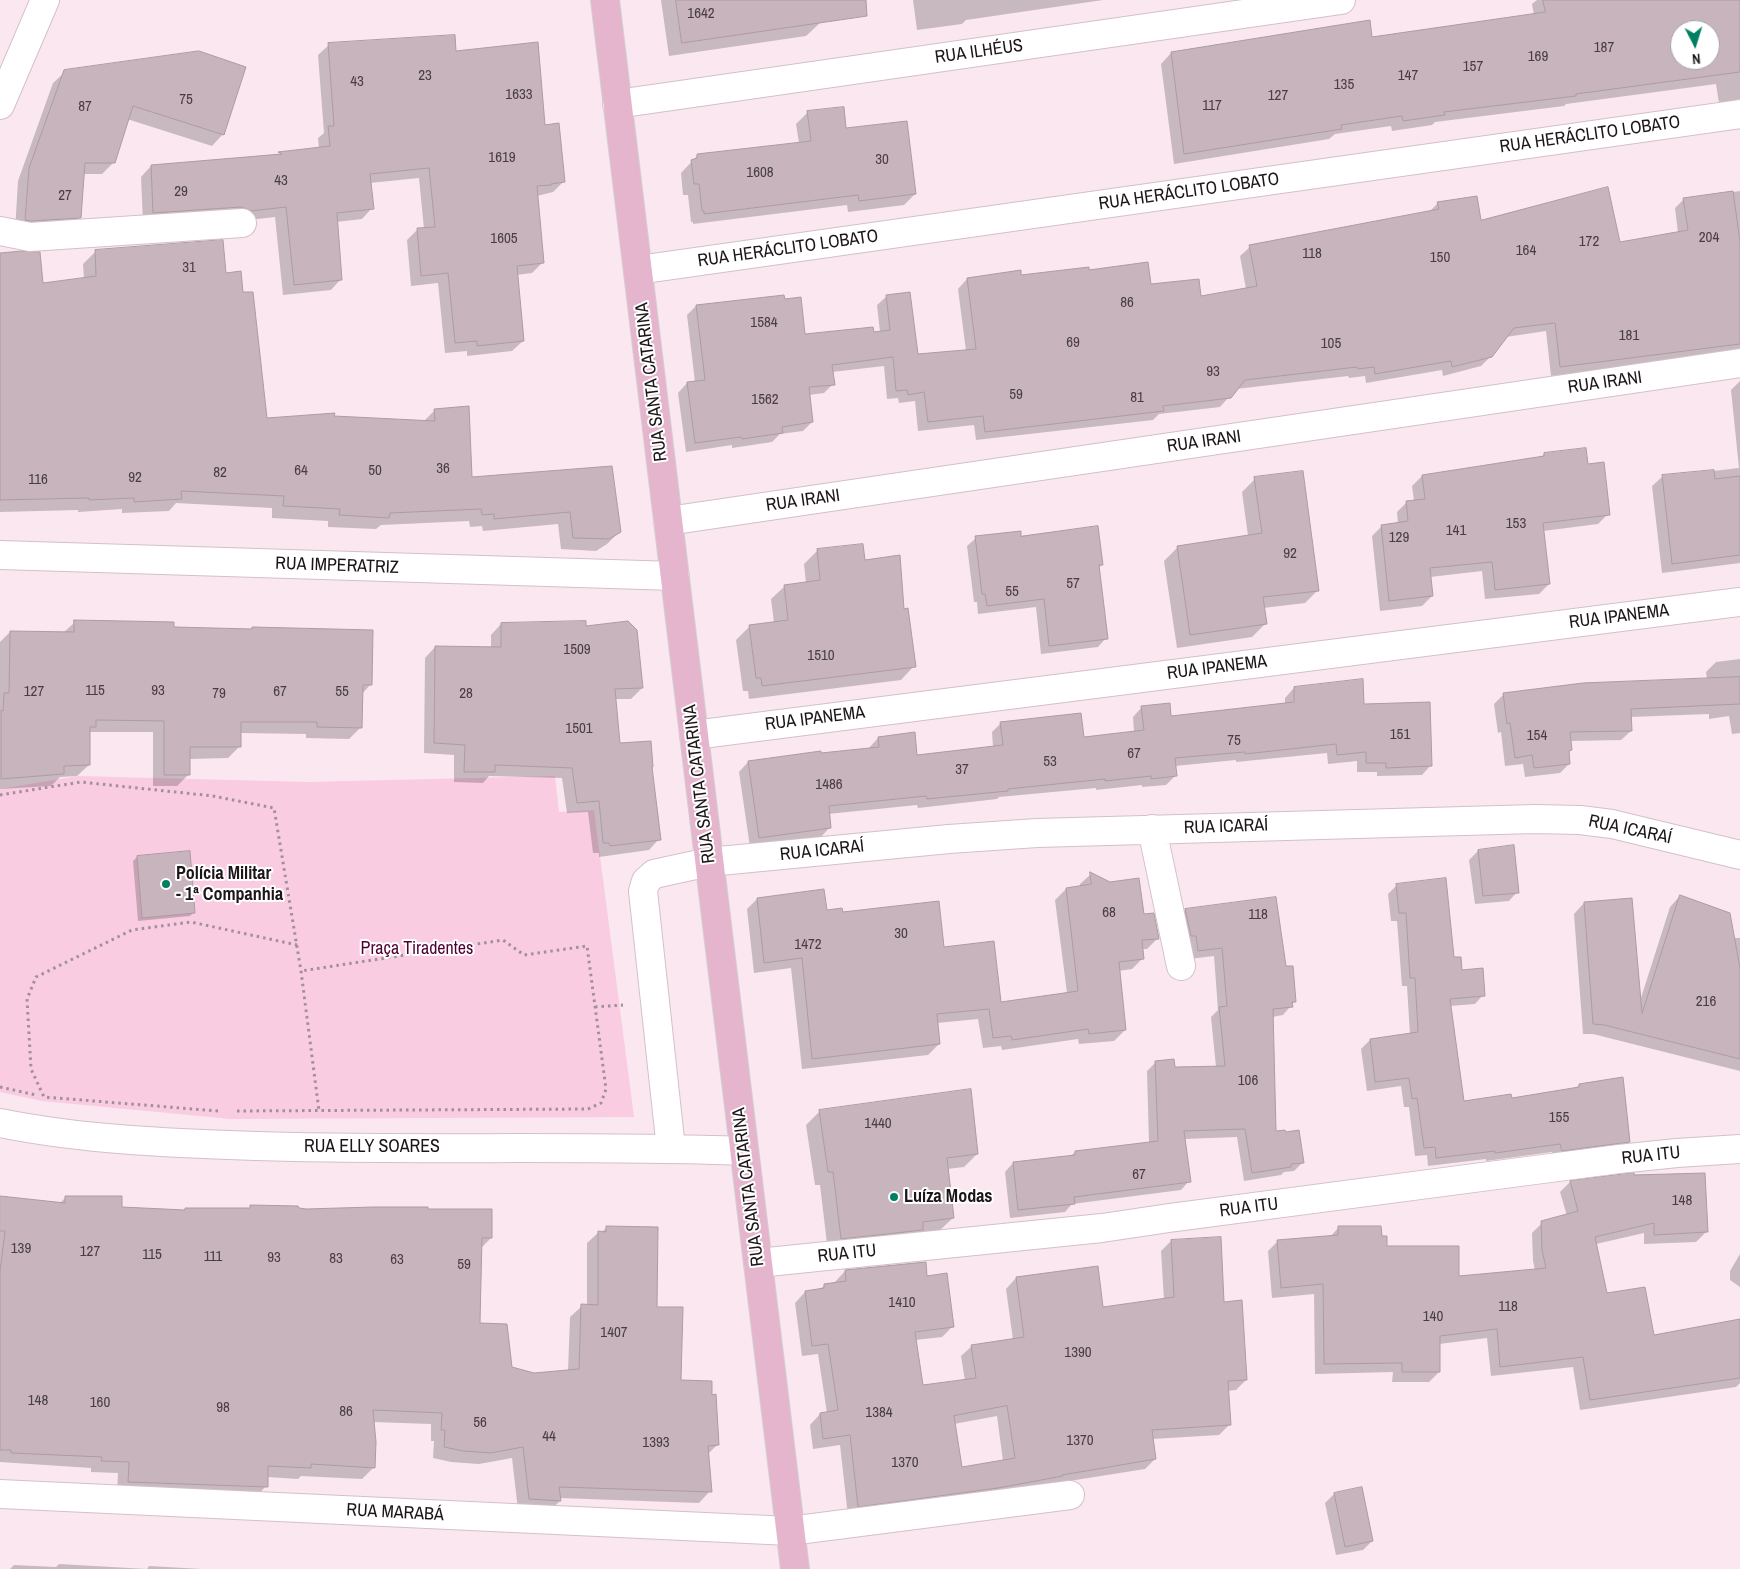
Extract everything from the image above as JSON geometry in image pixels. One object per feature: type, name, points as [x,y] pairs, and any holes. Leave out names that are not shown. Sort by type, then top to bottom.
[{"type":"main road","name":"RUA SANTA CATARINA","points":[[605,0],[794,1569]]},
{"type":"street","points":[[0,105],[45,0]]},
{"type":"street","name":"RUA ILHÉUS","points":[[617,104],[1342,0]]},
{"type":"street","name":"RUA HERÁCLITO LOBATO","points":[[638,270],[1740,114]]},
{"type":"street","points":[[0,231],[30,237],[242,223]]},
{"type":"street","name":"RUA IRANI","points":[[668,521],[1740,363]]},
{"type":"street","name":"RUA IMPERATRIZ","points":[[0,555],[675,576]]},
{"type":"street","name":"RUA IPANEMA","points":[[694,735],[1740,602]]},
{"type":"street","name":"RUA ICARAÍ","points":[[671,1149],[643,891],[646,881],[654,874],[709,862],[949,839],[1037,833],[1535,819],[1580,820],[1612,824],[1740,855]]},
{"type":"street","points":[[1152,829],[1181,966]]},
{"type":"street","name":"RUA ELLY SOARES","points":[[0,1123],[85,1136],[180,1143],[309,1147],[744,1151]]},
{"type":"street","name":"RUA ITU","points":[[758,1263],[1102,1228],[1619,1160],[1677,1153],[1740,1149]]},
{"type":"street","name":"RUA MARABÁ","points":[[0,1494],[790,1531],[1070,1494]]},
{"type":"path","points":[[0,795],[80,782],[213,796],[274,808],[301,971],[319,1111]]},
{"type":"path","points":[[44,1097],[31,1069],[27,999],[36,977],[132,930],[191,922],[297,945]]},
{"type":"path","points":[[0,1087],[44,1097],[228,1111],[588,1109],[601,1103],[606,1089],[587,946],[524,954],[503,940],[301,971]]},
{"type":"green space","name":"Praça Tiradentes","points":[[78,776],[308,782],[555,776],[559,812],[594,810],[634,1117],[231,1119],[42,1101],[0,1092],[0,789]]},
{"type":"building","points":[[676,0],[866,0],[867,16],[682,43]]},
{"type":"building","points":[[1543,0],[1740,0],[1740,72],[1576,94],[1576,96],[1444,112],[1445,115],[1403,121],[1402,116],[1341,125],[1342,129],[1184,154],[1171,52],[1370,20],[1372,37],[1545,12]]},
{"type":"building","points":[[455,35],[456,51],[538,42],[545,125],[559,123],[565,182],[537,186],[544,263],[517,266],[524,341],[477,346],[477,341],[455,343],[448,273],[421,276],[417,228],[435,227],[429,168],[370,174],[374,209],[337,213],[342,280],[294,285],[286,207],[251,211],[241,207],[153,213],[151,165],[282,154],[278,152],[330,146],[328,126],[334,126],[328,43]]},
{"type":"building","points":[[199,51],[246,67],[224,135],[133,106],[115,163],[85,163],[81,218],[25,220],[29,168],[64,70]]},
{"type":"building","points":[[844,107],[846,128],[907,121],[916,194],[859,201],[858,195],[704,214],[699,184],[694,184],[691,160],[697,158],[697,154],[811,141],[807,111]]},
{"type":"building","points":[[1608,187],[1620,242],[1688,230],[1683,198],[1733,191],[1740,241],[1740,344],[1560,367],[1555,323],[1514,328],[1492,357],[1452,367],[1451,361],[1375,374],[1374,367],[1358,369],[1357,367],[1245,380],[1231,398],[1163,406],[1164,411],[985,432],[983,416],[928,422],[924,392],[908,395],[907,390],[896,391],[893,357],[832,365],[835,385],[809,387],[813,422],[782,427],[783,433],[695,443],[687,382],[705,380],[696,305],[784,295],[785,299],[801,297],[805,334],[873,327],[874,332],[890,330],[886,295],[910,292],[918,354],[976,349],[967,278],[1021,270],[1021,275],[1089,267],[1089,270],[1148,262],[1151,284],[1199,279],[1201,296],[1257,286],[1249,245],[1439,209],[1437,202],[1477,196],[1481,220]]},
{"type":"building","points":[[223,240],[226,273],[241,271],[243,292],[253,292],[267,418],[335,413],[334,416],[435,421],[434,409],[469,406],[472,477],[612,466],[621,532],[609,539],[573,538],[570,512],[494,519],[494,514],[482,515],[481,509],[390,513],[389,518],[339,515],[340,509],[283,506],[284,496],[181,491],[182,499],[134,502],[134,498],[0,500],[0,253],[40,252],[43,283],[96,276],[95,250]]},
{"type":"building","points":[[1586,448],[1588,464],[1604,462],[1610,515],[1543,523],[1550,584],[1495,590],[1492,562],[1430,568],[1433,596],[1389,601],[1381,525],[1408,521],[1406,501],[1425,499],[1422,475],[1544,456],[1544,453]]},
{"type":"building","points":[[1714,470],[1715,479],[1740,476],[1740,555],[1672,564],[1662,475]]},
{"type":"building","points":[[1303,471],[1319,591],[1263,597],[1267,624],[1190,635],[1177,546],[1262,533],[1254,477]]},
{"type":"building","points":[[1098,526],[1103,565],[1099,565],[1108,639],[1049,646],[1044,599],[987,606],[985,594],[982,594],[975,536],[1021,531],[1021,536]]},
{"type":"building","points":[[863,544],[865,560],[900,555],[904,609],[908,608],[916,667],[762,686],[761,678],[756,678],[749,625],[788,620],[784,585],[820,580],[817,549]]},
{"type":"building","points":[[74,620],[174,622],[174,627],[373,630],[372,685],[363,685],[362,728],[317,727],[317,722],[241,722],[241,747],[190,747],[190,775],[164,775],[164,721],[96,720],[96,727],[90,727],[90,765],[64,766],[64,774],[1,779],[1,710],[3,711],[4,693],[9,693],[10,631],[74,632]]},
{"type":"building","points":[[586,621],[586,626],[628,621],[637,630],[643,688],[615,689],[620,743],[651,741],[652,767],[661,840],[610,846],[609,843],[603,843],[599,801],[577,803],[572,768],[495,765],[495,772],[464,772],[465,745],[434,743],[435,646],[501,647],[501,623]]},
{"type":"building","points":[[1740,677],[1740,704],[1631,709],[1632,731],[1570,732],[1572,750],[1569,751],[1570,764],[1534,768],[1532,755],[1515,758],[1510,723],[1507,724],[1503,693],[1583,683]]},
{"type":"building","points":[[1363,679],[1364,704],[1430,702],[1432,766],[1386,768],[1386,763],[1366,763],[1366,752],[1337,755],[1336,744],[1245,754],[1245,752],[1175,758],[1177,776],[1151,779],[1151,776],[1105,781],[1105,779],[927,799],[926,796],[829,806],[831,828],[759,838],[748,761],[821,751],[821,753],[879,747],[878,737],[915,732],[917,755],[1003,745],[1000,722],[1081,713],[1084,737],[1144,730],[1141,706],[1170,703],[1171,716],[1294,702],[1294,687]]},
{"type":"building","points":[[1514,845],[1519,893],[1483,896],[1478,850]]},
{"type":"building","name":"Polícia Militar - 1ª Companhia","points":[[190,851],[195,913],[142,918],[137,856]]},
{"type":"building","points":[[1090,872],[1110,882],[1139,878],[1144,914],[1154,913],[1159,939],[1142,940],[1144,959],[1119,962],[1126,1030],[1089,1034],[1088,1029],[1012,1040],[1011,1036],[993,1038],[989,1009],[937,1014],[940,1044],[812,1059],[802,958],[764,963],[757,898],[824,889],[827,910],[842,908],[843,912],[939,901],[944,947],[994,941],[1001,1002],[1078,991],[1066,888],[1091,884]]},
{"type":"building","points":[[1446,878],[1454,957],[1461,957],[1462,970],[1483,968],[1485,996],[1450,999],[1464,1101],[1511,1094],[1512,1098],[1579,1087],[1579,1084],[1623,1077],[1630,1142],[1562,1151],[1560,1144],[1495,1153],[1495,1151],[1436,1158],[1435,1147],[1424,1148],[1417,1098],[1412,1099],[1409,1078],[1375,1082],[1370,1039],[1418,1032],[1415,978],[1410,978],[1406,913],[1399,913],[1396,884]]},
{"type":"building","points":[[1680,895],[1730,913],[1740,968],[1740,1059],[1604,1025],[1593,1024],[1584,902],[1632,898],[1642,1013]]},
{"type":"building","points":[[1276,897],[1286,966],[1293,966],[1296,1002],[1292,1002],[1293,1007],[1273,1009],[1276,1131],[1299,1130],[1304,1163],[1252,1173],[1245,1129],[1184,1131],[1191,1182],[1074,1197],[1075,1204],[1018,1210],[1013,1162],[1075,1155],[1075,1151],[1158,1141],[1155,1061],[1174,1059],[1175,1067],[1225,1066],[1219,1007],[1227,1006],[1222,948],[1198,951],[1196,936],[1191,936],[1185,909]]},
{"type":"building","points":[[971,1089],[978,1154],[947,1158],[954,1218],[923,1222],[923,1230],[841,1239],[833,1172],[828,1172],[819,1110]]},
{"type":"building","points":[[1634,1173],[1634,1175],[1705,1173],[1708,1232],[1654,1235],[1654,1223],[1595,1237],[1607,1293],[1645,1287],[1654,1335],[1740,1319],[1740,1378],[1590,1400],[1583,1357],[1500,1367],[1497,1329],[1440,1336],[1440,1372],[1402,1372],[1402,1363],[1324,1364],[1323,1284],[1281,1288],[1277,1240],[1338,1235],[1338,1226],[1381,1226],[1382,1236],[1387,1236],[1387,1246],[1459,1246],[1459,1276],[1546,1268],[1542,1250],[1541,1221],[1578,1211],[1570,1181]]},
{"type":"building","points":[[0,1196],[65,1203],[65,1196],[122,1196],[122,1207],[185,1210],[185,1208],[250,1208],[250,1205],[298,1206],[299,1208],[306,1209],[428,1207],[428,1209],[492,1209],[492,1238],[482,1238],[480,1323],[507,1324],[512,1367],[534,1373],[579,1369],[581,1304],[598,1305],[598,1231],[606,1232],[606,1226],[658,1227],[657,1307],[683,1307],[681,1380],[712,1381],[712,1395],[716,1394],[719,1445],[708,1446],[712,1492],[559,1487],[561,1501],[529,1499],[523,1447],[491,1453],[463,1451],[444,1447],[445,1430],[441,1430],[442,1413],[373,1410],[376,1442],[375,1468],[311,1464],[311,1468],[268,1466],[268,1487],[128,1482],[129,1462],[101,1461],[102,1457],[11,1453],[11,1450],[0,1450],[0,1271],[5,1231],[0,1231]]},
{"type":"building","points":[[1221,1237],[1224,1302],[1242,1300],[1247,1380],[1228,1381],[1231,1425],[1152,1430],[1156,1459],[998,1488],[858,1507],[850,1435],[823,1439],[820,1413],[838,1410],[828,1344],[812,1346],[805,1291],[824,1288],[824,1284],[846,1281],[845,1270],[926,1262],[927,1276],[947,1273],[954,1327],[915,1332],[923,1385],[976,1378],[971,1345],[1024,1337],[1016,1277],[1098,1266],[1103,1307],[1174,1297],[1171,1240]],"holes":[[[1007,1406],[1015,1458],[962,1467],[954,1416]]]},
{"type":"building","points":[[1362,1487],[1373,1541],[1345,1547],[1334,1493]]},
{"type":"place","name":"Polícia Militar - 1ª Companhia","points":[[166,884]]},
{"type":"place","name":"Luíza Modas","points":[[894,1197]]}]
